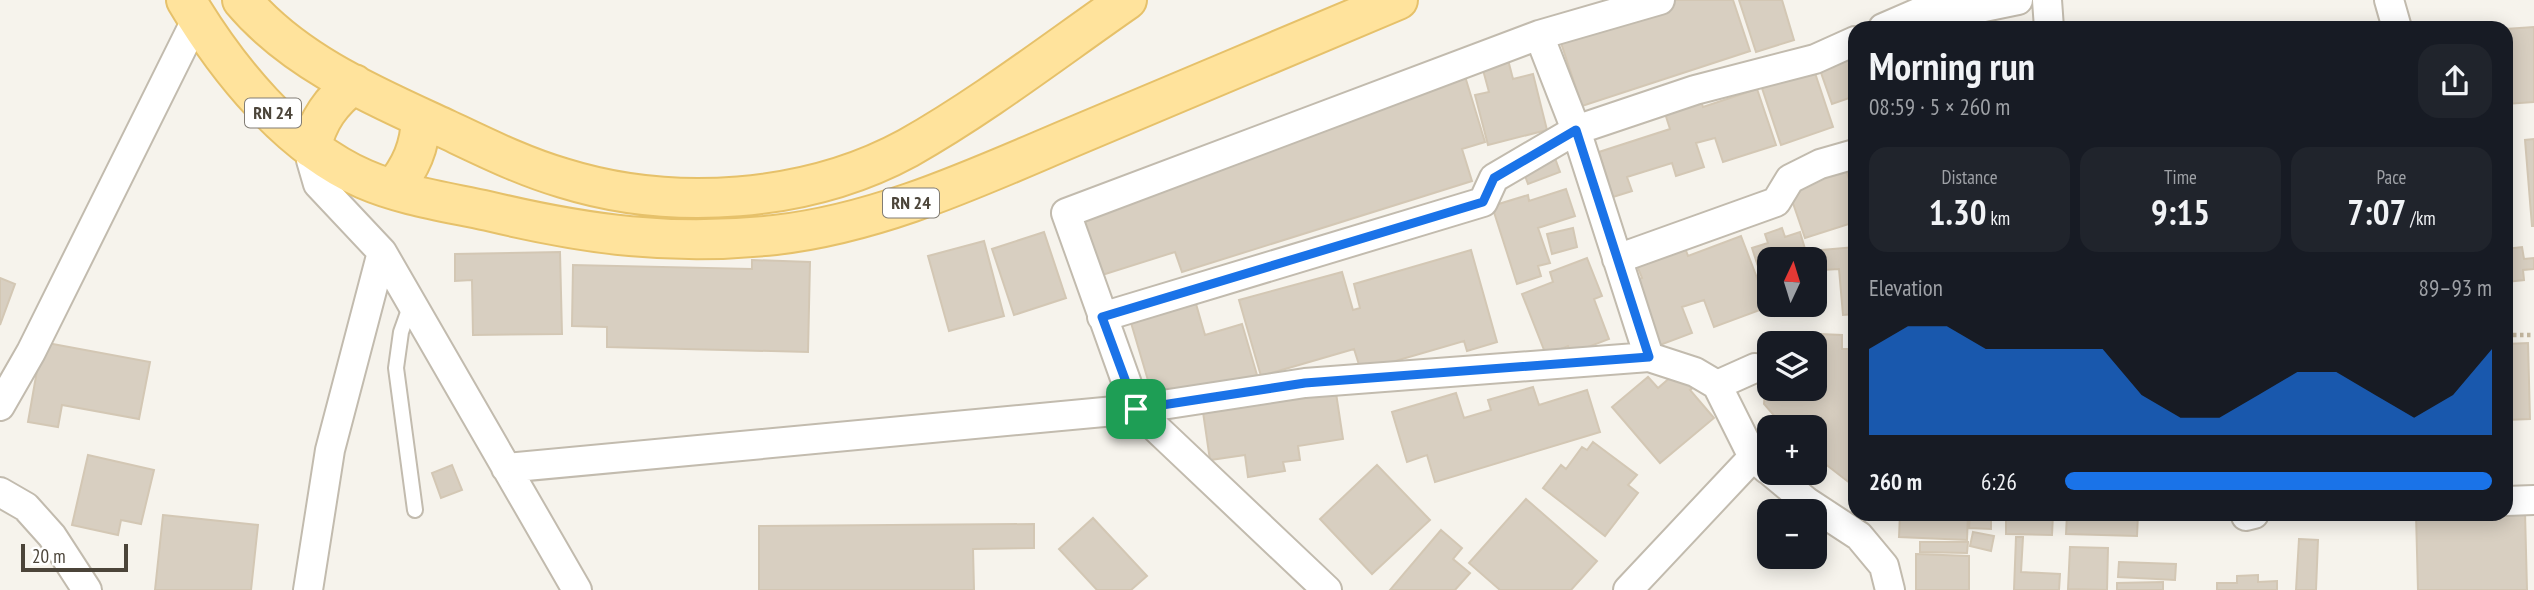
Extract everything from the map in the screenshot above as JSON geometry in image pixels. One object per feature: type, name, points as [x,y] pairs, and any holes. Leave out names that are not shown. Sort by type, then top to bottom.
[{"type":"main road","name":"RN 24","points":[[242,0],[275,33],[304,56],[421,118],[520,163],[564,179],[619,192],[669,198],[735,198],[792,189],[855,171],[906,148],[971,108],[1127,0]]},
{"type":"main road","name":"RN 24","points":[[192,9],[257,96],[281,122],[332,163],[364,179],[393,189],[566,229],[637,238],[708,240],[777,234],[836,224],[907,205],[1398,0]]},
{"type":"main road","points":[[311,148],[321,118],[330,105],[354,84]]},
{"type":"main road","points":[[393,189],[406,174],[414,156],[420,137],[421,118]]},
{"type":"street","points":[[1327,590],[1136,409],[1066,213],[1539,35],[1660,0]]},
{"type":"street","points":[[1899,21],[1920,12],[1950,14],[2018,0]]},
{"type":"street","points":[[2047,0],[2048,21]]},
{"type":"street","points":[[2389,0],[2395,21]]},
{"type":"street","points":[[0,406],[32,352],[192,9]]},
{"type":"street","points":[[1539,35],[1576,130],[1649,357]]},
{"type":"street","points":[[1102,317],[1483,202],[1494,178],[1576,130],[1695,89],[1815,59],[1848,44]]},
{"type":"street","points":[[311,148],[311,160],[318,184],[382,252],[577,590]]},
{"type":"street","points":[[1616,259],[1776,202],[1790,179],[1820,164],[1848,156]]},
{"type":"street","points":[[308,590],[330,450],[382,252]]},
{"type":"street","points":[[506,468],[1136,409],[1305,383],[1649,357],[1695,372],[1717,385],[1757,453]]},
{"type":"street","points":[[1717,385],[1755,368]]},
{"type":"street","points":[[1628,590],[1757,474]]},
{"type":"street","points":[[1787,485],[1807,502],[1859,536],[1884,566],[1890,590]]},
{"type":"street","points":[[0,492],[26,507],[52,536],[87,590]]},
{"type":"street","points":[[2513,501],[2534,500]]},
{"type":"lane","points":[[411,303],[401,332],[396,368],[415,510]]},
{"type":"path","points":[[2513,335],[2534,335]]},
{"type":"building","points":[[1653,0],[1733,0],[1750,51],[1582,106],[1557,31]]},
{"type":"building","points":[[1739,0],[1782,0],[1794,40],[1756,52]]},
{"type":"building","points":[[2534,27],[2534,102],[2513,104],[2513,28]]},
{"type":"building","points":[[1848,44],[1848,98],[1832,104],[1819,67]]},
{"type":"building","points":[[1506,52],[1513,79],[1533,74],[1547,130],[1488,145],[1475,95],[1489,92],[1480,59]]},
{"type":"building","points":[[1814,70],[1833,127],[1781,145],[1762,88]]},
{"type":"building","points":[[1464,73],[1485,142],[1462,149],[1472,181],[1182,272],[1175,252],[1099,276],[1079,213],[1248,160],[1243,142]]},
{"type":"building","points":[[1757,89],[1776,145],[1723,162],[1715,138],[1696,143],[1704,167],[1676,176],[1672,163],[1627,177],[1632,191],[1613,197],[1599,152],[1670,129],[1661,101],[1697,90],[1703,107]]},
{"type":"building","points":[[2534,139],[2534,226],[2532,226],[2525,140]]},
{"type":"building","points":[[1552,150],[1560,172],[1528,184],[1520,162]]},
{"type":"building","points":[[1840,152],[1848,176],[1848,224],[1805,238],[1785,180]]},
{"type":"building","points":[[1566,189],[1575,216],[1538,228],[1550,263],[1538,266],[1541,276],[1517,284],[1492,206],[1528,195],[1529,201]]},
{"type":"building","points":[[1573,228],[1577,247],[1552,254],[1547,234]]},
{"type":"building","points":[[1782,228],[1785,237],[1800,232],[1804,247],[1757,247],[1757,263],[1752,248],[1768,243],[1765,234]]},
{"type":"building","points":[[1044,232],[1066,298],[1014,315],[992,249]]},
{"type":"building","points":[[1741,236],[1757,278],[1757,311],[1714,327],[1704,300],[1682,307],[1692,333],[1660,345],[1636,280],[1642,278],[1636,263],[1684,245],[1688,256]]},
{"type":"building","points":[[984,241],[1004,316],[949,331],[928,256]]},
{"type":"building","points":[[2522,247],[2524,259],[2534,258],[2534,269],[2523,270],[2524,280],[2513,281],[2513,248]]},
{"type":"building","points":[[1848,248],[1848,315],[1843,315],[1839,269],[1827,270],[1827,250]]},
{"type":"building","points":[[1471,250],[1497,342],[1467,351],[1464,341],[1361,371],[1354,349],[1261,376],[1239,300],[1342,272],[1353,310],[1360,308],[1354,284]]},
{"type":"building","points":[[560,252],[562,334],[473,335],[472,280],[455,281],[455,254]]},
{"type":"building","points":[[1587,258],[1602,296],[1594,299],[1609,339],[1570,354],[1568,346],[1546,355],[1522,294],[1553,282],[1550,272]]},
{"type":"building","points":[[752,260],[810,262],[808,352],[607,347],[607,327],[572,326],[573,265],[752,269]]},
{"type":"building","points":[[0,278],[15,284],[0,325]]},
{"type":"building","points":[[1194,297],[1205,335],[1242,324],[1257,375],[1155,404],[1129,316]]},
{"type":"building","points":[[1827,334],[1842,335],[1842,349],[1848,349],[1848,482],[1827,465],[1827,415],[1774,415],[1764,401],[1827,401]]},
{"type":"building","points":[[42,342],[150,362],[139,419],[62,405],[58,427],[28,422]]},
{"type":"building","points":[[2528,343],[2530,419],[2513,420],[2513,344]]},
{"type":"building","points":[[1679,370],[1694,387],[1690,390],[1714,418],[1660,463],[1612,407],[1648,377],[1658,388]]},
{"type":"building","points":[[1533,387],[1539,405],[1587,390],[1600,432],[1435,482],[1427,455],[1407,462],[1392,412],[1456,393],[1464,418],[1491,410],[1488,400]]},
{"type":"building","points":[[1336,393],[1343,439],[1298,446],[1300,460],[1283,462],[1285,471],[1248,477],[1245,455],[1210,460],[1203,412]]},
{"type":"building","points":[[1593,442],[1637,475],[1628,485],[1638,493],[1605,536],[1543,488],[1561,465],[1566,469],[1582,447],[1587,450]]},
{"type":"building","points":[[88,455],[154,470],[141,524],[121,520],[118,535],[72,525]]},
{"type":"building","points":[[452,465],[462,490],[441,498],[432,473]]},
{"type":"building","points":[[1377,465],[1430,520],[1372,574],[1320,519]]},
{"type":"building","points":[[1526,499],[1597,561],[1571,590],[1500,590],[1469,563]]},
{"type":"building","points":[[2525,512],[2527,590],[2418,590],[2416,521],[2513,521],[2513,513]]},
{"type":"building","points":[[163,515],[258,525],[251,590],[155,590]]},
{"type":"building","points":[[1093,518],[1147,576],[1131,590],[1097,590],[1059,549]]},
{"type":"building","points":[[1900,521],[1968,521],[1967,540],[1899,537]]},
{"type":"building","points":[[1970,521],[1991,521],[1991,529],[1969,528]]},
{"type":"building","points":[[2006,521],[2053,521],[2052,535],[2006,534]]},
{"type":"building","points":[[2067,521],[2138,521],[2137,536],[2066,534]]},
{"type":"building","points":[[1034,524],[1034,548],[973,549],[974,590],[759,590],[759,526]]},
{"type":"building","points":[[1441,530],[1462,548],[1453,559],[1470,573],[1455,590],[1390,590]]},
{"type":"building","points":[[1973,532],[1994,536],[1991,551],[1970,546]]},
{"type":"building","points":[[2016,537],[2023,537],[2021,572],[2060,574],[2059,590],[2014,590]]},
{"type":"building","points":[[2299,539],[2318,540],[2316,590],[2296,590]]},
{"type":"building","points":[[1920,542],[1968,542],[1967,553],[1920,552]]},
{"type":"building","points":[[2070,547],[2108,548],[2107,590],[2068,589]]},
{"type":"building","points":[[1916,554],[1969,556],[1969,590],[1916,590]]},
{"type":"building","points":[[2119,562],[2176,564],[2175,580],[2118,577]]},
{"type":"building","points":[[2258,575],[2258,582],[2277,581],[2277,590],[2217,590],[2217,583],[2237,583],[2237,576]]},
{"type":"building","points":[[2163,582],[2163,590],[2117,590],[2117,583]]},
{"type":"route","points":[[1576,130],[1649,357],[1305,383],[1136,409],[1102,317],[1483,202],[1494,178],[1576,130]]}]
